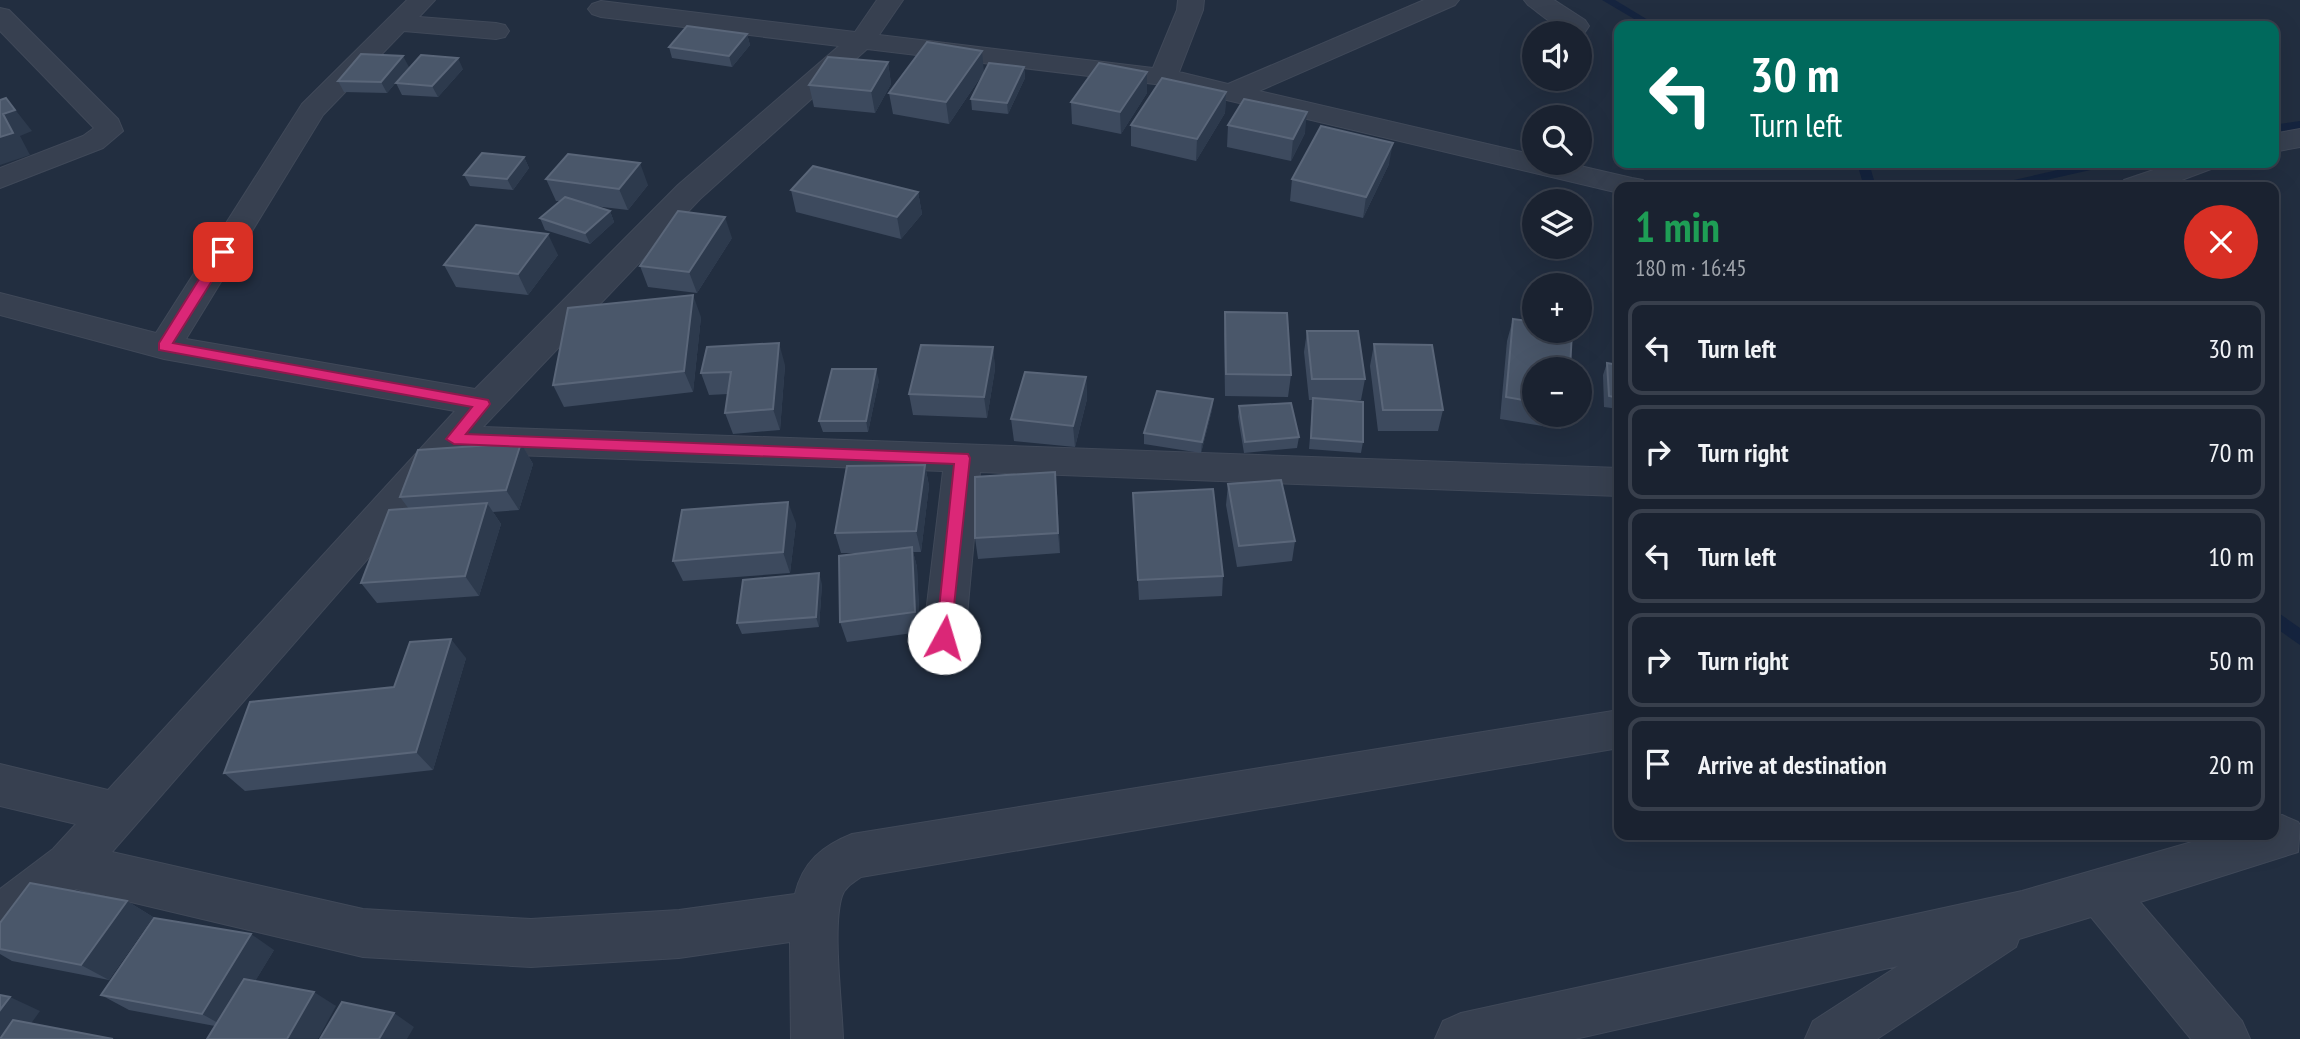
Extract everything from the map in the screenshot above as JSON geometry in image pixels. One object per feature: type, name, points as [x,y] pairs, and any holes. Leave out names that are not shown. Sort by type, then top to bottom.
[{"type":"street","points":[[164,346],[312,110],[422,0]]},
{"type":"street","points":[[0,919],[70,865],[483,404],[689,192],[863,39],[890,0]]},
{"type":"street","points":[[1163,77],[1190,10],[1191,0]]},
{"type":"street","points":[[1231,93],[1446,0]]},
{"type":"street","points":[[1537,0],[1568,21]]},
{"type":"street","points":[[601,9],[1163,77],[1614,183]]},
{"type":"street","points":[[0,16],[108,125],[109,131],[93,142],[0,179]]},
{"type":"street","points":[[398,23],[496,31]]},
{"type":"street","points":[[2279,142],[2300,138]]},
{"type":"street","points":[[2149,182],[2187,168]]},
{"type":"street","points":[[0,304],[164,346],[483,404]]},
{"type":"street","points":[[454,439],[1614,482]]},
{"type":"street","points":[[944,638],[963,458]]},
{"type":"street","points":[[817,1039],[816,915],[821,885],[833,868],[852,856],[1614,730]]},
{"type":"street","points":[[0,785],[116,813]]},
{"type":"street","points":[[1461,1039],[1569,1028],[2022,915],[2275,840]]},
{"type":"street","points":[[70,865],[363,933],[531,943],[678,934],[816,915]]},
{"type":"street","points":[[2100,892],[2224,1039]]},
{"type":"street","points":[[1831,1039],[2022,915]]},
{"type":"building","points":[[687,26],[747,34],[729,56],[669,47]]},
{"type":"building","points":[[927,42],[982,51],[946,102],[889,93]]},
{"type":"building","points":[[361,54],[403,56],[381,82],[338,81]]},
{"type":"building","points":[[421,55],[458,58],[432,86],[396,83]]},
{"type":"building","points":[[828,57],[888,62],[871,91],[809,85]]},
{"type":"building","points":[[989,63],[1024,67],[1007,103],[971,99]]},
{"type":"building","points":[[1099,63],[1147,72],[1120,112],[1071,102]]},
{"type":"building","points":[[1162,78],[1226,92],[1197,139],[1131,125]]},
{"type":"building","points":[[6,98],[15,110],[3,114],[13,133],[0,137],[0,100]]},
{"type":"building","points":[[1244,99],[1307,112],[1293,139],[1228,125]]},
{"type":"building","points":[[1321,126],[1393,143],[1366,197],[1292,179]]},
{"type":"building","points":[[482,153],[524,157],[507,179],[464,175]]},
{"type":"building","points":[[568,154],[640,163],[619,189],[546,179]]},
{"type":"building","points":[[813,166],[918,192],[897,217],[791,190]]},
{"type":"building","points":[[565,197],[610,211],[585,233],[540,218]]},
{"type":"building","points":[[678,211],[725,217],[689,272],[640,266]]},
{"type":"building","points":[[476,225],[548,234],[518,274],[444,265]]},
{"type":"building","points":[[693,295],[684,371],[553,385],[568,308]]},
{"type":"building","points":[[1225,312],[1287,313],[1291,375],[1226,374]]},
{"type":"building","points":[[1513,319],[1522,320],[1522,343],[1571,343],[1571,357],[1522,357],[1522,400],[1506,397]]},
{"type":"building","points":[[1307,331],[1358,331],[1365,379],[1312,379]]},
{"type":"building","points":[[779,343],[773,409],[725,413],[731,372],[701,373],[707,347]]},
{"type":"building","points":[[1374,344],[1432,345],[1443,410],[1383,410]]},
{"type":"building","points":[[921,345],[993,347],[984,397],[909,394]]},
{"type":"building","points":[[1607,363],[1614,364],[1614,397],[1609,396]]},
{"type":"building","points":[[832,369],[876,369],[866,421],[819,421]]},
{"type":"building","points":[[1025,372],[1086,377],[1073,426],[1011,419]]},
{"type":"building","points":[[1157,391],[1213,399],[1202,442],[1144,433]]},
{"type":"building","points":[[1313,398],[1363,402],[1363,442],[1311,438]]},
{"type":"building","points":[[1291,403],[1299,437],[1245,442],[1239,406]]},
{"type":"building","points":[[521,443],[506,490],[400,497],[418,450]]},
{"type":"building","points":[[925,465],[916,531],[835,533],[847,466]]},
{"type":"building","points":[[1055,472],[1058,533],[975,538],[975,477]]},
{"type":"building","points":[[1281,480],[1295,541],[1239,546],[1228,484]]},
{"type":"building","points":[[1213,489],[1223,576],[1138,580],[1133,493]]},
{"type":"building","points":[[788,502],[783,552],[673,561],[682,510]]},
{"type":"building","points":[[487,503],[465,576],[361,583],[389,510]]},
{"type":"building","points":[[912,547],[915,612],[840,622],[839,556]]},
{"type":"building","points":[[819,573],[816,617],[737,623],[743,580]]},
{"type":"building","points":[[451,639],[416,752],[224,773],[250,702],[394,687],[410,642]]},
{"type":"building","points":[[30,883],[127,901],[81,965],[0,949],[0,923]]},
{"type":"building","points":[[154,918],[251,934],[202,1014],[101,995]]},
{"type":"building","points":[[244,979],[314,992],[287,1039],[207,1039]]},
{"type":"building","points":[[0,995],[10,997],[0,1010]]},
{"type":"building","points":[[342,1002],[394,1013],[379,1039],[320,1039]]},
{"type":"building","points":[[13,1020],[113,1039],[0,1039]]},
{"type":"waterway","points":[[1607,0],[1644,21]]},
{"type":"waterway","points":[[2279,128],[2300,125]]},
{"type":"waterway","points":[[1864,168],[1869,182]]},
{"type":"waterway","points":[[2022,182],[2082,168]]},
{"type":"waterway","points":[[2279,621],[2300,638]]},
{"type":"route","points":[[223,252],[164,346],[483,404],[454,439],[963,458],[944,638]]}]
